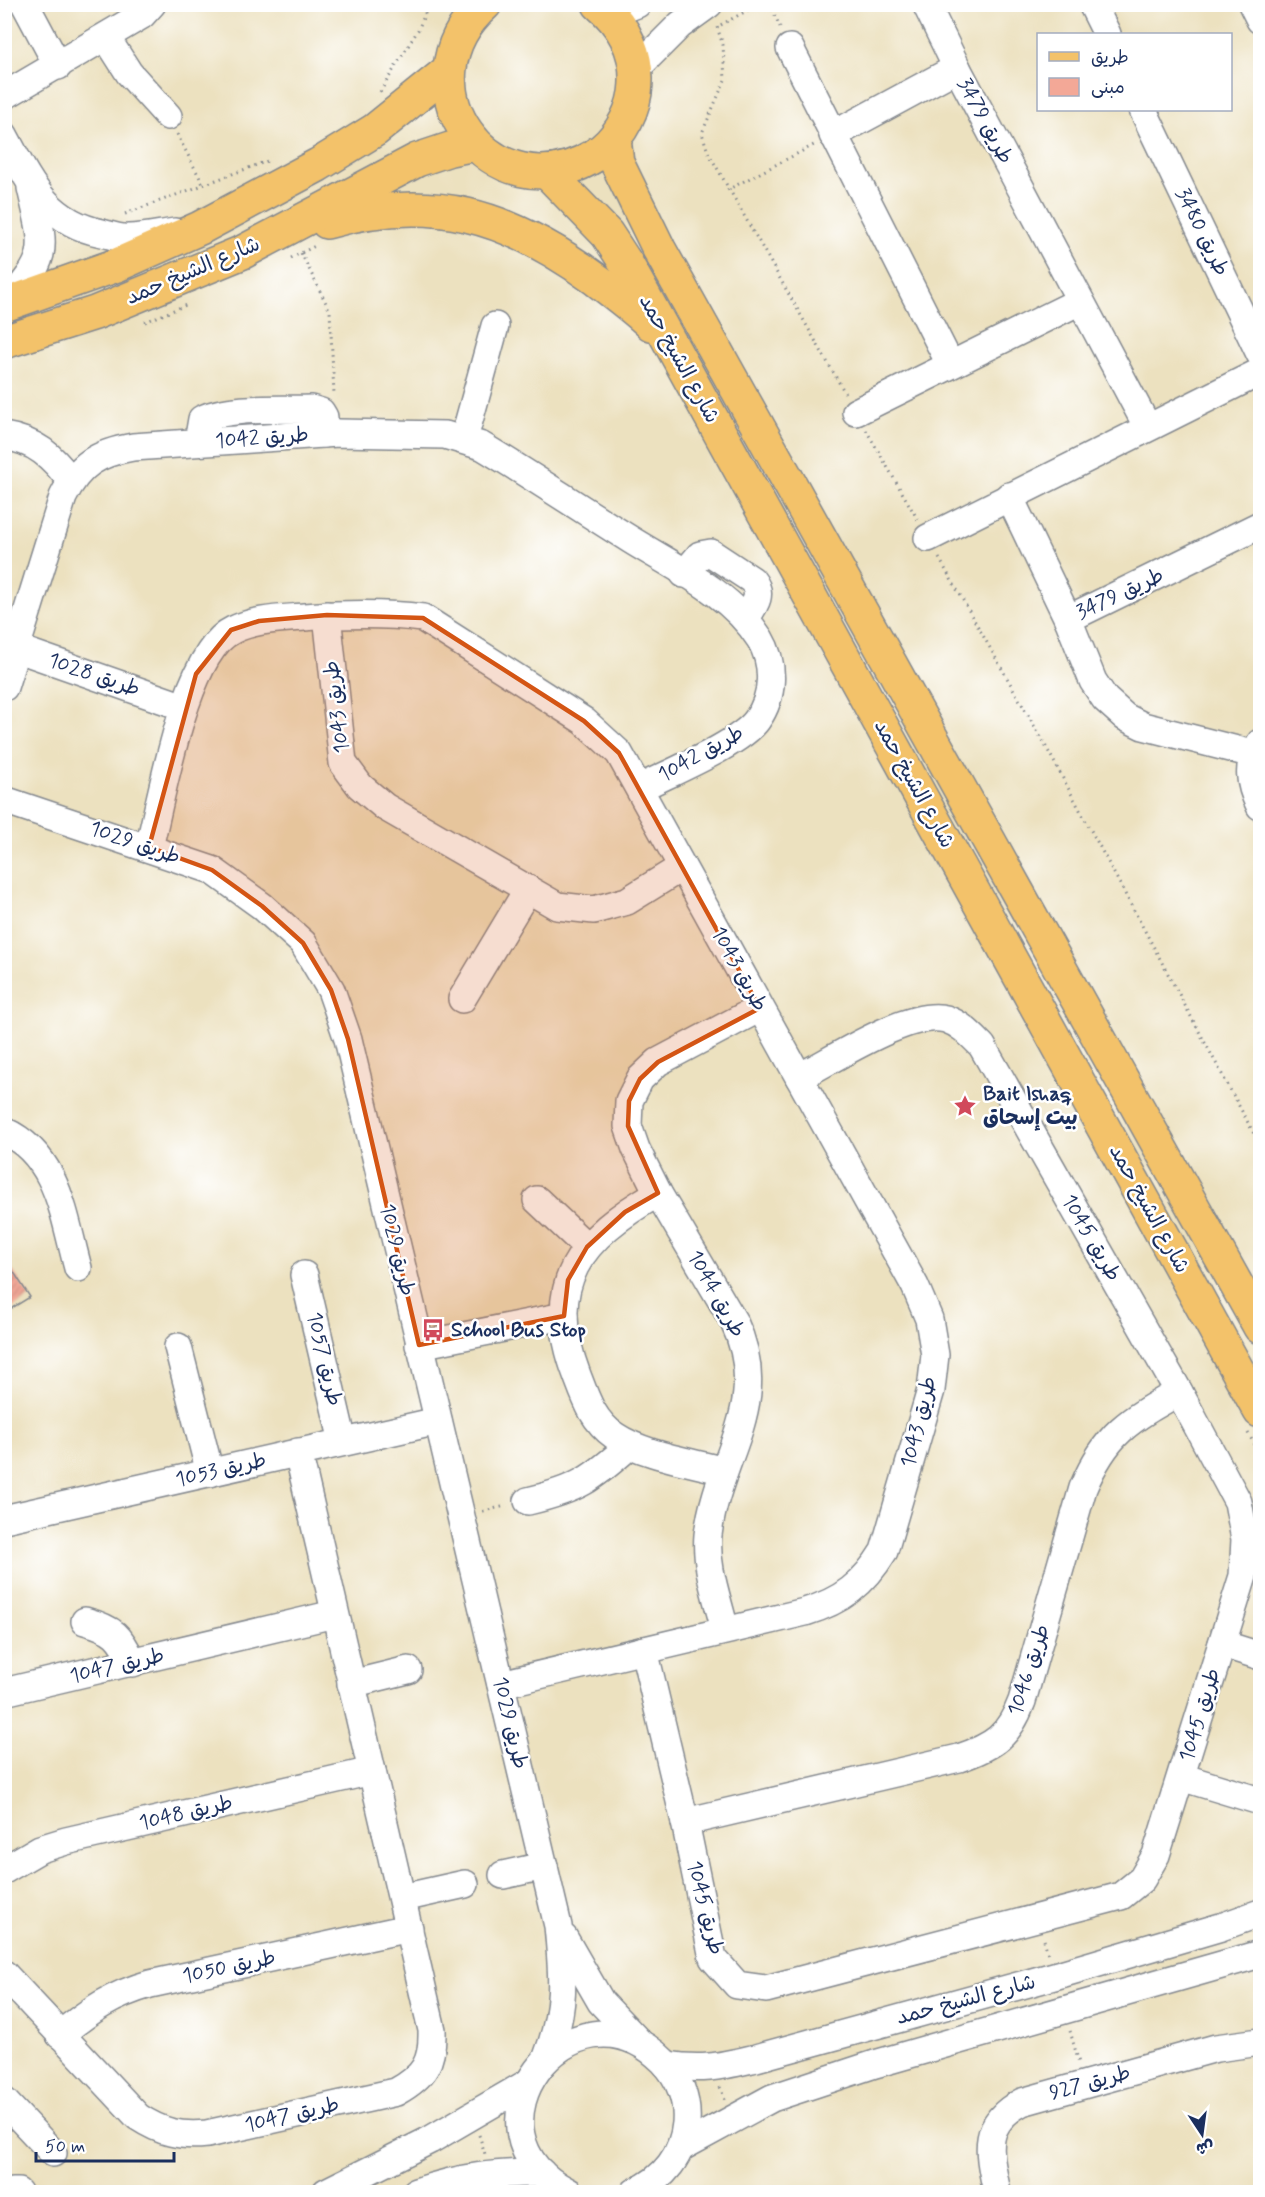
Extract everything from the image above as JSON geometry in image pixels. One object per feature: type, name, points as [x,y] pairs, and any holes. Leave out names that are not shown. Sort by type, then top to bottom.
[{"type":"main road","points":[[474,10],[454,45],[448,71],[449,91],[454,111],[463,129],[475,144],[508,166],[547,172],[584,162],[614,139],[632,106],[636,69],[632,49],[615,8]]},
{"type":"main road","name":"شارع الشيخ حمد","points":[[5,304],[117,265],[200,228],[318,165],[375,130],[448,71]]},
{"type":"main road","name":"شارع الشيخ حمد","points":[[614,139],[617,163],[659,249],[1260,1327]]},
{"type":"main road","name":"شارع الشيخ حمد","points":[[4,342],[95,313],[243,252],[417,160],[450,149],[475,144]]},
{"type":"main road","name":"شارع الشيخ حمد","points":[[547,172],[607,234],[670,344],[1252,1418]]},
{"type":"main road","points":[[243,252],[365,211],[412,208],[452,211],[526,234],[579,267],[634,307],[670,344]]},
{"type":"street","points":[[25,4],[58,66]]},
{"type":"street","points":[[4,96],[142,15],[152,4]]},
{"type":"street","points":[[636,69],[680,25],[709,4]]},
{"type":"street","points":[[1092,4],[1106,33]]},
{"type":"street","points":[[1252,4],[1260,20]]},
{"type":"street","name":"طريق 3479","points":[[937,8],[957,68],[1147,426]]},
{"type":"street","points":[[106,37],[129,73],[168,116]]},
{"type":"street","points":[[790,48],[950,364]]},
{"type":"street","name":"طريق 3479","points":[[833,135],[957,68]]},
{"type":"street","name":"طريق 3480","points":[[1143,111],[1260,354]]},
{"type":"street","points":[[4,135],[29,181],[51,209],[83,230],[127,238],[200,228]]},
{"type":"street","points":[[5,304],[36,267],[44,243],[29,181]]},
{"type":"street","points":[[856,412],[1080,301]]},
{"type":"street","points":[[464,439],[495,326]]},
{"type":"street","points":[[928,538],[1147,426],[1260,372]]},
{"type":"street","name":"طريق 1042","points":[[4,687],[10,646],[63,497],[71,481],[87,463],[109,451],[198,442],[323,423],[445,435],[464,439],[490,451],[684,574],[727,602],[745,619],[761,640],[770,663],[769,694],[767,704],[756,722],[741,736],[640,788]]},
{"type":"street","points":[[4,436],[23,439],[39,447],[53,458],[71,481]]},
{"type":"street","name":"طريق 3479","points":[[1010,496],[1068,619],[1260,525]]},
{"type":"street","name":"طريق 1043","points":[[327,615],[343,763],[360,786],[385,807],[557,906],[594,910],[627,901],[682,867]]},
{"type":"street","name":"طريق 1043","points":[[149,848],[184,707],[196,674],[214,647],[231,630],[259,621],[327,615],[403,615],[423,618],[584,722],[619,753],[915,1286],[929,1319],[935,1355],[931,1390],[884,1551],[870,1574],[852,1591],[829,1604],[501,1684]]},
{"type":"street","points":[[1068,619],[1093,681],[1105,699],[1125,717],[1143,726],[1257,748],[1249,771],[1260,806]]},
{"type":"street","name":"طريق 1028","points":[[10,646],[184,707]]},
{"type":"street","name":"طريق 1029","points":[[4,800],[212,870],[262,906],[303,943],[331,990],[348,1039],[558,1926],[563,2002],[560,2021],[546,2057]]},
{"type":"street","points":[[462,999],[528,889]]},
{"type":"street","name":"طريق 1044","points":[[725,1630],[711,1572],[708,1546],[711,1519],[749,1391],[749,1367],[744,1344],[658,1193],[628,1126],[629,1101],[640,1079],[658,1062],[760,1008]]},
{"type":"street","name":"طريق 1045","points":[[644,1650],[685,1822],[713,1958],[737,1985],[766,1989],[1121,1896],[1142,1879],[1156,1855],[1243,1576],[1245,1539],[1238,1502],[1179,1392],[981,1046],[966,1029],[945,1019],[922,1017],[900,1024],[799,1077]]},
{"type":"street","points":[[4,1131],[35,1150],[50,1172],[78,1268]]},
{"type":"street","points":[[658,1193],[625,1212],[587,1246],[568,1280],[564,1316],[570,1354],[592,1414],[614,1435],[630,1445],[724,1471]]},
{"type":"street","points":[[537,1200],[587,1246]]},
{"type":"street","name":"طريق 1057","points":[[304,1275],[343,1442]]},
{"type":"street","points":[[419,1345],[564,1316]]},
{"type":"street","points":[[177,1347],[210,1473]]},
{"type":"street","name":"طريق 1046","points":[[685,1822],[959,1758],[982,1750],[1000,1738],[1015,1721],[1022,1701],[1083,1488],[1094,1460],[1112,1437],[1134,1418],[1179,1392]]},
{"type":"street","name":"طريق 1053","points":[[4,1519],[438,1421]]},
{"type":"street","points":[[528,1501],[556,1494],[586,1481],[630,1445]]},
{"type":"street","name":"طريق 1047","points":[[4,1974],[138,2117],[170,2134],[188,2136],[207,2134],[396,2091],[414,2082],[426,2067],[433,2049],[432,2030],[298,1452]]},
{"type":"street","name":"طريق 1047","points":[[4,1692],[334,1614]]},
{"type":"street","points":[[85,1621],[115,1633],[122,1641],[133,1663]]},
{"type":"street","points":[[1222,1644],[1260,1656]]},
{"type":"street","points":[[351,1684],[408,1670]]},
{"type":"street","name":"طريق 1048","points":[[4,1870],[40,1849],[66,1841],[372,1771]]},
{"type":"street","points":[[1181,1777],[1260,1801]]},
{"type":"street","points":[[503,1875],[544,1866]]},
{"type":"street","points":[[402,1898],[465,1884]]},
{"type":"street","name":"شارع الشيخ حمد","points":[[667,2065],[695,2070],[713,2068],[1054,1976],[1221,1927],[1260,1912]]},
{"type":"street","name":"طريق 1029","points":[[558,1926],[601,2002],[641,2043],[667,2065]]},
{"type":"street","name":"طريق 1050","points":[[60,2035],[92,2008],[111,1998],[150,1984],[409,1928]]},
{"type":"street","name":"شارع الشيخ حمد","points":[[680,2148],[772,2098],[875,2064],[1260,1954]]},
{"type":"street","points":[[569,2193],[542,2173],[523,2140],[520,2121],[522,2101],[528,2083],[546,2057],[567,2043],[591,2036],[617,2036],[641,2043]]},
{"type":"street","name":"طريق 927","points":[[997,2193],[989,2147],[991,2135],[1003,2115],[1022,2102],[1216,2048],[1260,2042]]},
{"type":"street","points":[[642,2191],[666,2170],[680,2148],[686,2120],[685,2105],[679,2084],[667,2065]]},
{"type":"street","points":[[326,2193],[430,2140],[467,2116],[528,2083]]},
{"type":"street","points":[[4,2101],[53,2153]]},
{"type":"street","points":[[416,2193],[459,2179],[491,2173],[542,2173]]},
{"type":"street","points":[[13,2193],[18,2193]]},
{"type":"path","points":[[378,95],[418,30],[429,4]]},
{"type":"path","points":[[759,4],[717,27],[723,45],[725,80],[702,133],[708,152],[727,190],[1044,743],[1260,1145]]},
{"type":"path","points":[[168,116],[204,186]]},
{"type":"path","points":[[727,190],[833,135]]},
{"type":"path","points":[[118,217],[280,156]]},
{"type":"path","points":[[280,262],[324,242]]},
{"type":"path","points":[[301,253],[330,311],[332,321],[334,394],[323,423]]},
{"type":"path","points":[[144,322],[191,303]]},
{"type":"path","points":[[1252,1418],[1260,1455]]},
{"type":"path","points":[[460,1515],[528,1501]]},
{"type":"path","points":[[1038,1918],[1054,1976]]},
{"type":"path","points":[[1064,2011],[1085,2084]]},
{"type":"path","points":[[713,2068],[732,2119]]},
{"type":"path","points":[[467,2116],[478,2131],[491,2173]]},
{"type":"highlighted area","points":[[327,615],[423,618],[584,721],[619,753],[760,1008],[658,1062],[640,1079],[629,1101],[628,1126],[658,1193],[625,1212],[587,1247],[568,1280],[564,1316],[419,1345],[348,1039],[331,990],[303,943],[262,906],[212,870],[149,847],[196,674],[231,630],[259,621]]},
{"type":"building","points":[[4,1257],[30,1297],[4,1313]]},
{"type":"place","name":"Bait Ishaq بيت إسحاق","points":[[965,1106]]},
{"type":"place","name":"School Bus Stop","points":[[433,1330]]}]
